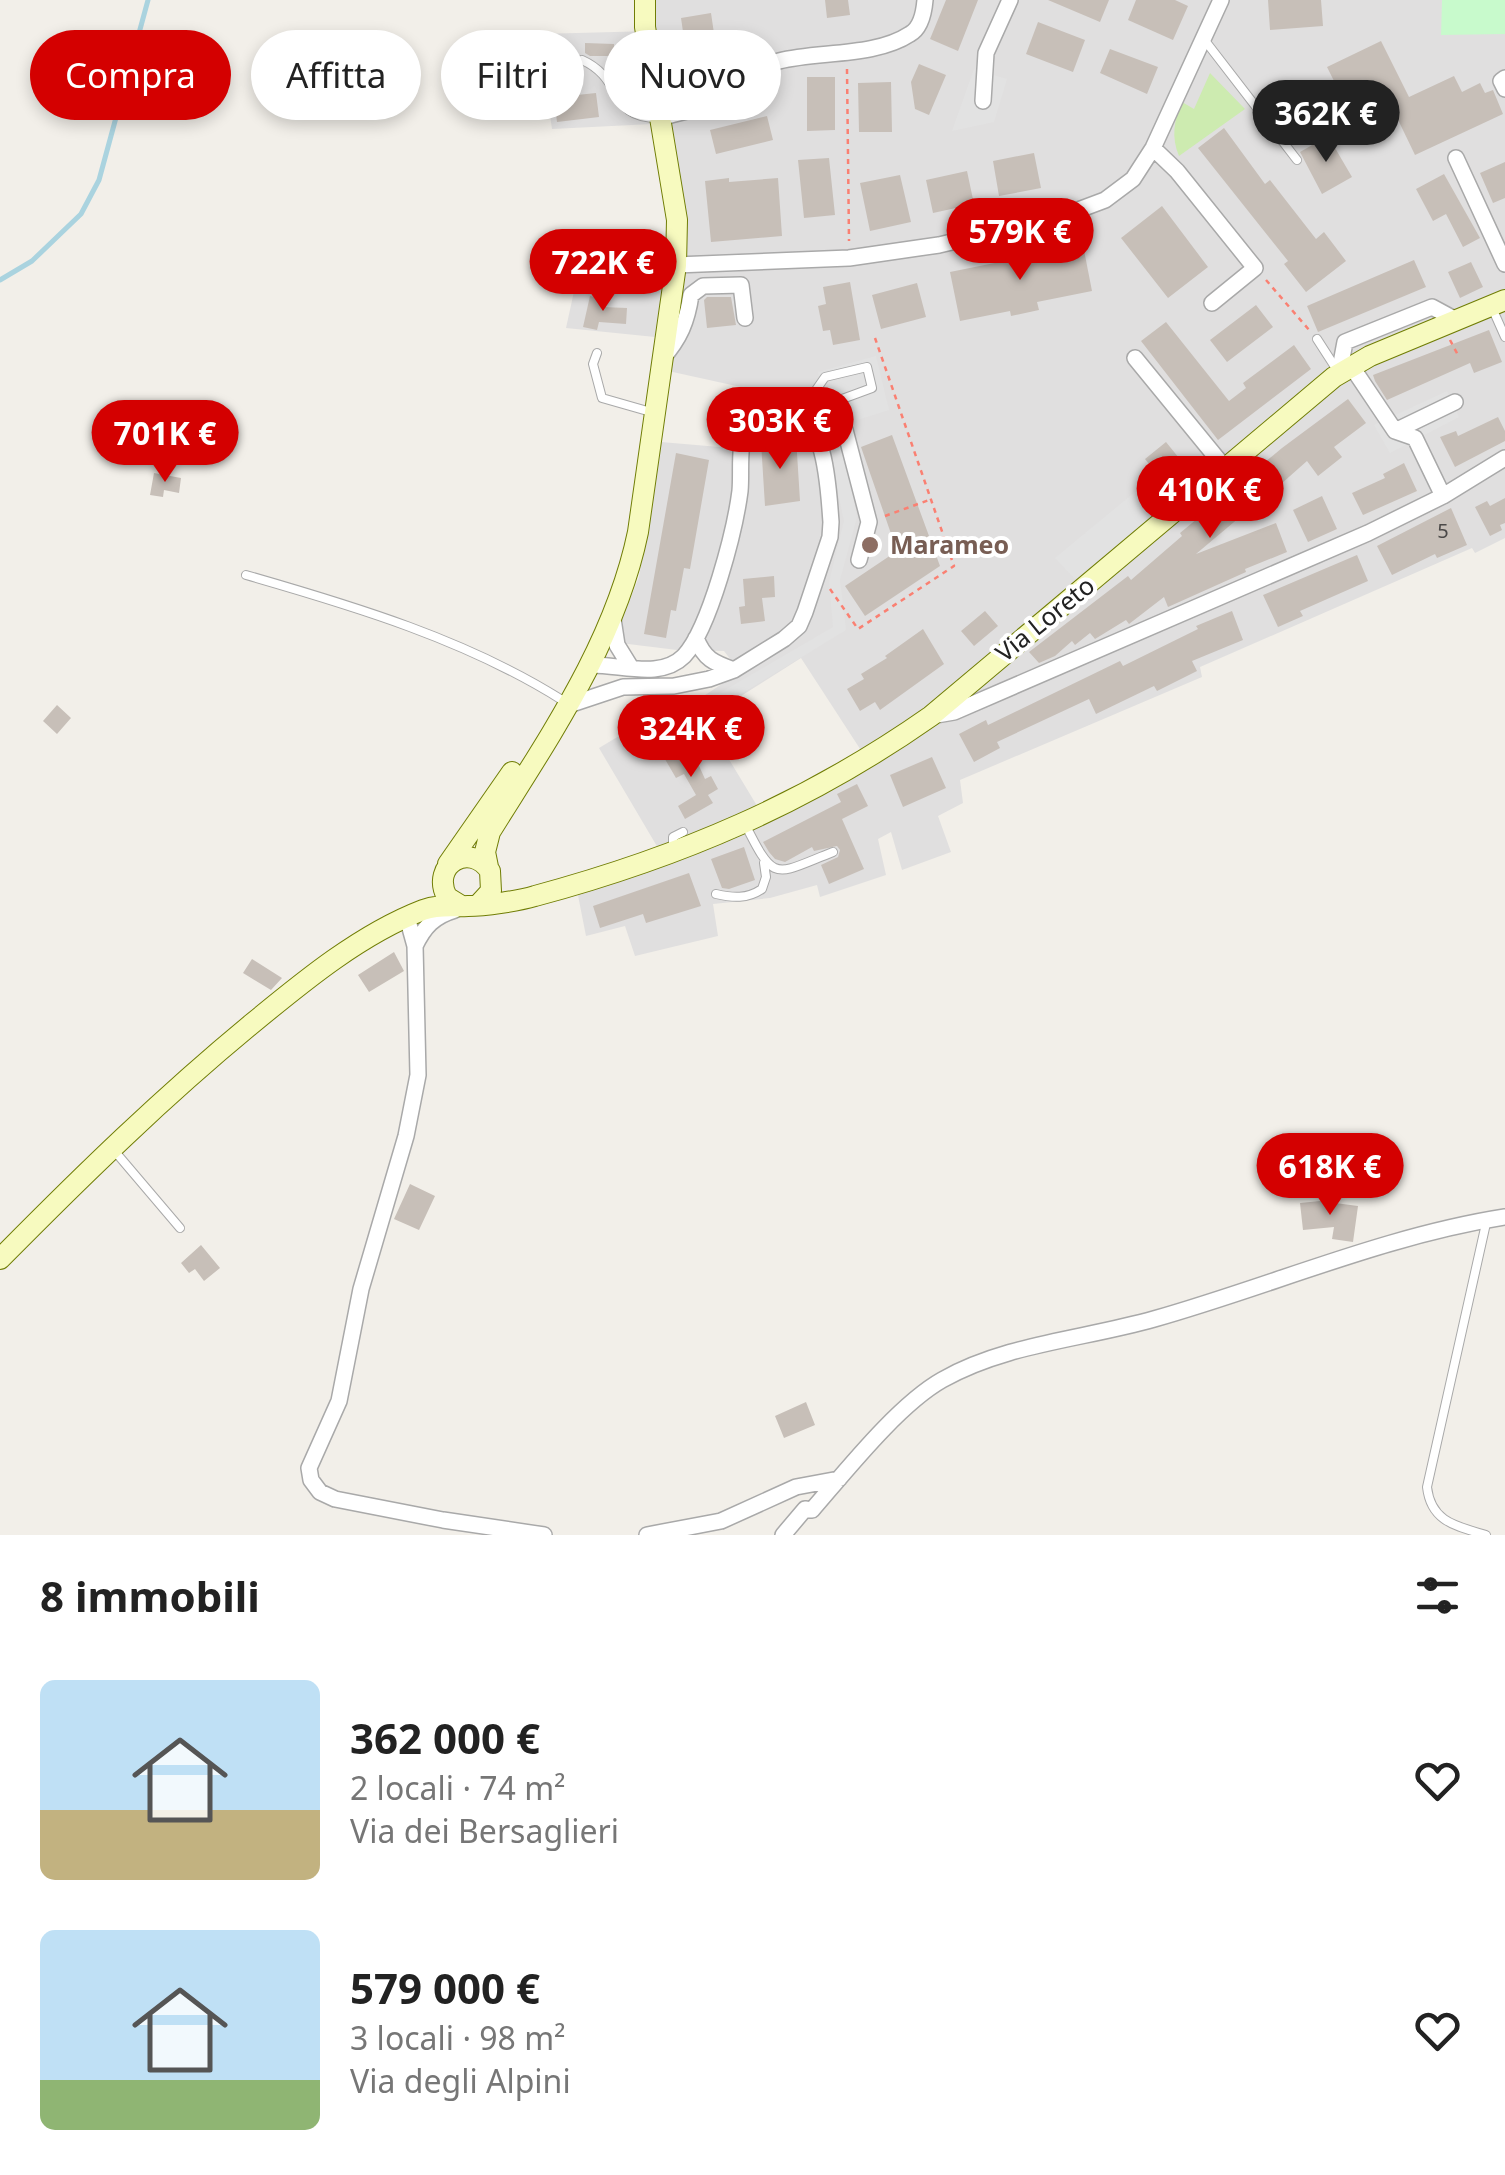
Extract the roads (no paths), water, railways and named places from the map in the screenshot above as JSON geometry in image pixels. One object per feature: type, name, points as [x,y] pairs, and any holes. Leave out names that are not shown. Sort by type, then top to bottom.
[{"type":"main road","points":[[645,0],[645,30]]},
{"type":"main road","points":[[566,703],[446,869],[445,893],[468,905],[490,891],[486,843],[490,832],[590,665],[630,574],[676,265],[674,192],[660,120]]},
{"type":"main road","name":"Via Loreto","points":[[407,917],[442,904],[468,905],[533,896],[619,873],[675,853],[813,792],[931,716],[1346,370],[1498,303]]},
{"type":"main road","points":[[0,1259],[177,1085],[289,993],[348,950],[407,917],[414,903],[458,858],[469,856],[490,871]]},
{"type":"main road","name":"Via Loreto","points":[[490,871],[521,887],[556,889]]},
{"type":"street","points":[[781,61],[847,52],[897,40],[914,32],[924,13],[925,0]]},
{"type":"street","points":[[983,101],[986,53],[1010,0]]},
{"type":"street","points":[[676,265],[849,258],[939,245],[1065,215],[1105,200],[1133,179],[1152,148],[1220,0]]},
{"type":"street","points":[[1505,78],[1505,89]]},
{"type":"street","points":[[1152,148],[1177,171],[1255,268],[1212,303]]},
{"type":"street","points":[[1456,158],[1505,264]]},
{"type":"street","points":[[662,359],[680,339],[691,295],[703,286],[741,285],[745,318]]},
{"type":"street","points":[[1136,358],[1226,468]]},
{"type":"street","points":[[1346,370],[1395,431],[1415,438],[1443,496]]},
{"type":"street","points":[[1395,431],[1455,402]]},
{"type":"street","points":[[774,408],[800,412],[810,420],[818,439],[831,522],[830,536],[799,626],[734,670],[709,680],[674,686],[622,687],[609,684],[590,665],[651,671],[669,668],[684,656],[696,638],[734,529],[742,442],[748,425],[759,413],[774,408]]},
{"type":"street","points":[[845,430],[869,522],[860,560]]},
{"type":"street","points":[[931,716],[954,712],[1368,533],[1443,496],[1505,458]]},
{"type":"street","points":[[613,619],[617,645],[630,666]]},
{"type":"street","points":[[696,638],[702,654],[734,670]]},
{"type":"street","points":[[985,668],[1015,686]]},
{"type":"street","points":[[566,703],[622,687]]},
{"type":"street","points":[[415,946],[423,929],[436,918],[468,905]]},
{"type":"street","points":[[407,917],[415,946],[419,1056],[406,1136],[361,1289],[339,1401],[312,1456],[311,1480],[320,1492],[334,1499],[544,1535]]},
{"type":"street","points":[[783,1535],[794,1518],[805,1509],[812,1510],[902,1412],[940,1381],[988,1359],[1154,1320],[1374,1248],[1505,1217]]},
{"type":"street","points":[[647,1535],[721,1521],[796,1488],[839,1478]]},
{"type":"lane","points":[[1203,38],[1297,160]]},
{"type":"lane","points":[[1498,303],[1505,337]]},
{"type":"lane","points":[[1317,339],[1346,370]]},
{"type":"lane","points":[[597,353],[594,364],[602,398],[655,413]]},
{"type":"lane","points":[[800,412],[826,378],[868,367],[872,388],[834,402],[818,439]]},
{"type":"lane","points":[[246,576],[308,593],[467,650],[526,678],[566,703]]},
{"type":"lane","points":[[716,894],[734,898],[762,889],[766,877],[764,863],[744,824]]},
{"type":"lane","points":[[675,853],[671,840],[683,832]]},
{"type":"lane","points":[[764,863],[772,870],[784,871],[833,852]]},
{"type":"lane","points":[[112,1147],[180,1228]]},
{"type":"lane","points":[[1486,1535],[1456,1526],[1437,1514],[1428,1502],[1427,1487],[1487,1220]]},
{"type":"waterway","points":[[0,280],[32,261],[81,214],[99,180],[148,0]]},
{"type":"place","name":"Marameo","points":[[870,545]]}]
